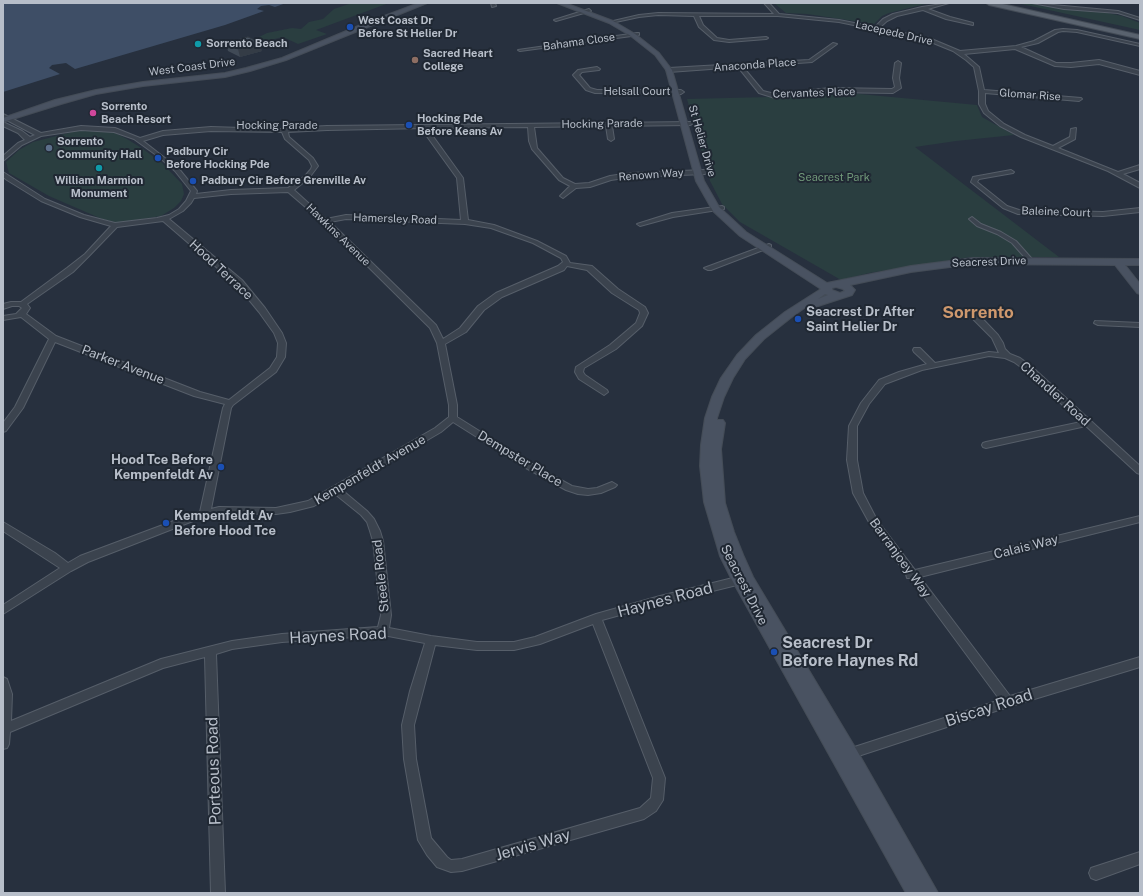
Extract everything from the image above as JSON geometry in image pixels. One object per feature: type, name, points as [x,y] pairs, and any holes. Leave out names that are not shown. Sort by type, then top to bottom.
[{"type":"main road","name":"West Coast Drive","points":[[4,119],[56,100],[112,86],[218,72],[252,65],[419,3]]},
{"type":"main road","name":"West Coast Drive","points":[[4,119],[69,99],[114,89],[224,75],[248,70],[284,59],[359,27],[424,3]]},
{"type":"main road","name":"St Helier Drive","points":[[560,3],[587,11]]},
{"type":"main road","name":"St Helier Drive","points":[[566,3],[613,22],[635,34],[658,50],[671,70],[702,172],[703,189],[732,226],[833,288],[848,288],[850,291]]},
{"type":"main road","points":[[990,3],[1140,37]]},
{"type":"main road","points":[[1007,3],[1140,32]]},
{"type":"main road","points":[[15,122],[36,109]]},
{"type":"main road","name":"Seacrest Drive","points":[[929,893],[844,755],[743,579],[719,503],[715,468],[717,434],[721,412],[730,389],[741,369],[761,345],[802,312],[820,301],[833,288],[899,271],[933,265],[980,261],[1030,260],[1123,263],[1140,265]]},
{"type":"main road","name":"Seacrest Drive","points":[[850,291],[861,286],[925,270],[952,267],[1000,264],[1140,262]]},
{"type":"main road","points":[[1123,263],[1140,280]]},
{"type":"main road","points":[[1123,263],[1140,291]]},
{"type":"main road","name":"Seacrest Drive","points":[[844,755],[916,893]]},
{"type":"street","points":[[766,3],[778,15]]},
{"type":"street","points":[[876,28],[885,20],[895,15],[948,3]]},
{"type":"street","points":[[1034,3],[1059,8],[1095,7],[1140,19]]},
{"type":"street","points":[[922,8],[948,18],[971,24]]},
{"type":"street","points":[[556,20],[587,11]]},
{"type":"street","points":[[696,14],[701,26],[713,38],[734,41],[766,38]]},
{"type":"street","name":"Lacepede Drive","points":[[613,22],[647,15],[778,15],[823,18],[927,39],[960,53],[976,67],[982,91],[982,104],[986,112],[995,120],[1014,132],[1117,174],[1140,186]]},
{"type":"street","points":[[960,53],[1016,47],[1036,42],[1057,31],[1068,30],[1140,46]]},
{"type":"street","name":"Bahama Close","points":[[520,50],[635,34]]},
{"type":"street","name":"Anaconda Place","points":[[671,70],[810,61],[835,44]]},
{"type":"street","points":[[1016,47],[1055,64],[1071,65],[1099,62],[1140,73]]},
{"type":"street","name":"Cervantes Place","points":[[740,66],[761,92],[775,96],[830,90],[893,91],[898,88],[896,78],[898,63]]},
{"type":"street","points":[[1055,64],[1061,72]]},
{"type":"street","name":"Helsall Court","points":[[597,69],[580,71],[576,74],[591,91],[607,93],[678,92]]},
{"type":"street","name":"Glomar Rise","points":[[982,91],[1079,99]]},
{"type":"street","points":[[4,119],[15,122],[40,135]]},
{"type":"street","points":[[4,119],[27,137],[28,140]]},
{"type":"street","name":"Hocking Parade","points":[[138,139],[154,135],[191,130],[224,129],[688,123]]},
{"type":"street","points":[[609,124],[611,139]]},
{"type":"street","points":[[531,125],[532,141],[540,156],[561,179],[574,186],[563,196]]},
{"type":"street","points":[[429,127],[429,134],[460,178],[465,222]]},
{"type":"street","points":[[3,159],[14,148],[40,135],[69,129],[98,128],[122,131],[138,139],[170,164],[194,193]]},
{"type":"street","points":[[20,132],[29,129]]},
{"type":"street","points":[[3,181],[27,196],[54,209],[94,224],[114,227],[161,219],[180,210],[194,193],[290,190],[307,177],[315,166],[311,159],[287,138],[285,129]]},
{"type":"street","points":[[1052,148],[1073,138],[1074,129]]},
{"type":"street","points":[[1117,174],[1140,167]]},
{"type":"street","name":"Renown Way","points":[[574,186],[584,186],[610,178],[632,175],[702,172]]},
{"type":"street","name":"Baleine Court","points":[[1011,172],[979,177],[976,178],[974,182],[1005,207],[1018,212],[1098,214],[1140,210]]},
{"type":"street","points":[[3,174],[43,200],[114,227]]},
{"type":"street","name":"Hawkins Avenue","points":[[290,190],[325,221],[433,327],[441,343]]},
{"type":"street","points":[[640,224],[663,216],[719,209]]},
{"type":"street","name":"Hamersley Road","points":[[325,221],[346,217],[465,222],[487,225],[502,229],[535,242],[560,254],[566,262]]},
{"type":"street","name":"Hood Terrace","points":[[161,219],[239,282],[262,310],[278,333],[282,343],[281,357],[273,370],[230,403]]},
{"type":"street","points":[[972,220],[1014,242],[1030,260]]},
{"type":"street","points":[[3,307],[16,303],[23,304],[70,270],[114,227]]},
{"type":"street","points":[[708,268],[766,247]]},
{"type":"street","points":[[453,418],[453,405],[441,343],[463,330],[481,308],[499,295],[561,268],[566,262],[589,268],[644,313],[639,324],[613,347],[580,367],[579,372],[582,377],[604,392]]},
{"type":"street","points":[[3,318],[12,318],[22,314],[26,308],[23,304]]},
{"type":"street","name":"Parker Avenue","points":[[22,314],[53,338],[197,394],[230,403]]},
{"type":"street","name":"Chandler Road","points":[[974,315],[995,337],[1001,350],[1007,356],[1017,360],[1028,368],[1140,471]]},
{"type":"street","points":[[1098,323],[1140,325]]},
{"type":"street","points":[[3,429],[19,408],[53,338]]},
{"type":"street","points":[[917,350],[933,365]]},
{"type":"street","name":"Barranjoey Way","points":[[1007,356],[989,354],[933,365],[908,372],[882,382],[865,403],[853,426],[852,460],[858,493],[873,522],[1008,702]]},
{"type":"street","points":[[205,513],[226,412],[230,403]]},
{"type":"street","name":"Dempster Place","points":[[453,418],[529,466],[569,488],[588,492],[612,485]]},
{"type":"street","name":"Kempenfeldt Avenue","points":[[3,610],[67,568],[99,552],[205,513],[219,510],[276,511],[312,504],[438,430],[453,418]]},
{"type":"street","points":[[986,445],[1088,423]]},
{"type":"street","name":"Steele Road","points":[[336,490],[364,513],[371,521],[375,531],[378,541],[386,615],[383,631]]},
{"type":"street","name":"Calais Way","points":[[912,575],[1140,519]]},
{"type":"street","points":[[3,526],[52,556],[67,568]]},
{"type":"street","name":"Haynes Road","points":[[5,728],[161,664],[210,650],[282,638],[383,631],[431,640],[493,647],[514,646],[536,641],[596,618],[743,579]]},
{"type":"street","name":"Jervis Way","points":[[431,640],[408,725],[410,759],[425,840],[432,852],[442,862],[451,866],[462,866],[644,813],[652,807],[657,800],[659,789],[658,778],[596,618]]},
{"type":"street","name":"Porteous Road","points":[[210,650],[218,893]]},
{"type":"street","name":"Biscay Road","points":[[844,755],[1008,702],[1140,662]]},
{"type":"street","points":[[3,682],[6,694],[3,744]]},
{"type":"street","points":[[1096,873],[1140,858]]},
{"type":"green space","points":[[352,3],[389,3],[316,30],[327,34],[298,44],[283,37],[262,42],[250,40],[267,33],[292,28],[301,29],[309,22],[323,19],[334,9]]},
{"type":"green space","points":[[774,3],[929,3],[889,13],[882,16],[874,24],[807,14],[786,13]]},
{"type":"green space","points":[[1017,3],[1030,3],[1061,9],[1098,11],[1122,16],[1140,23],[1140,30]]},
{"type":"green space","name":"Seacrest Park","points":[[838,92],[977,105],[982,117],[1014,135],[915,147],[1059,257],[971,257],[869,273],[841,280],[740,222],[722,204],[710,181],[687,99],[770,97]]},
{"type":"green space","points":[[80,130],[113,132],[143,149],[162,163],[182,184],[184,194],[181,201],[174,208],[161,216],[118,223],[102,219],[49,196],[9,173],[6,162],[19,150],[33,142]]},
{"type":"water","points":[[3,3],[286,3],[275,7],[269,5],[261,6],[257,9],[264,11],[225,25],[75,69],[66,63],[52,65],[49,68],[60,74],[3,92]]},
{"type":"building","points":[[248,37],[260,43],[238,49],[226,43]]},
{"type":"place","name":"West Coast Dr Before St Helier Dr","points":[[350,27]]},
{"type":"place","name":"Sorrento Beach","points":[[198,44]]},
{"type":"place","name":"Sacred Heart College","points":[[415,60]]},
{"type":"place","name":"Sorrento Beach Resort","points":[[93,113]]},
{"type":"place","name":"Hocking Pde Before Keans Av","points":[[409,125]]},
{"type":"place","name":"Sorrento Community Hall","points":[[49,148]]},
{"type":"place","name":"Padbury Cir Before Hocking Pde","points":[[158,158]]},
{"type":"place","name":"William Marmion Monument","points":[[99,168]]},
{"type":"place","name":"Padbury Cir Before Grenville Av","points":[[193,181]]},
{"type":"place","name":"Seacrest Dr After Saint Helier Dr","points":[[798,319]]},
{"type":"place","name":"Hood Tce Before Kempenfeldt Av","points":[[221,467]]},
{"type":"place","name":"Kempenfeldt Av Before Hood Tce","points":[[166,523]]},
{"type":"place","name":"Seacrest Dr Before Haynes Rd","points":[[774,652]]},
{"type":"district","name":"Sorrento","points":[[978,313]]}]
